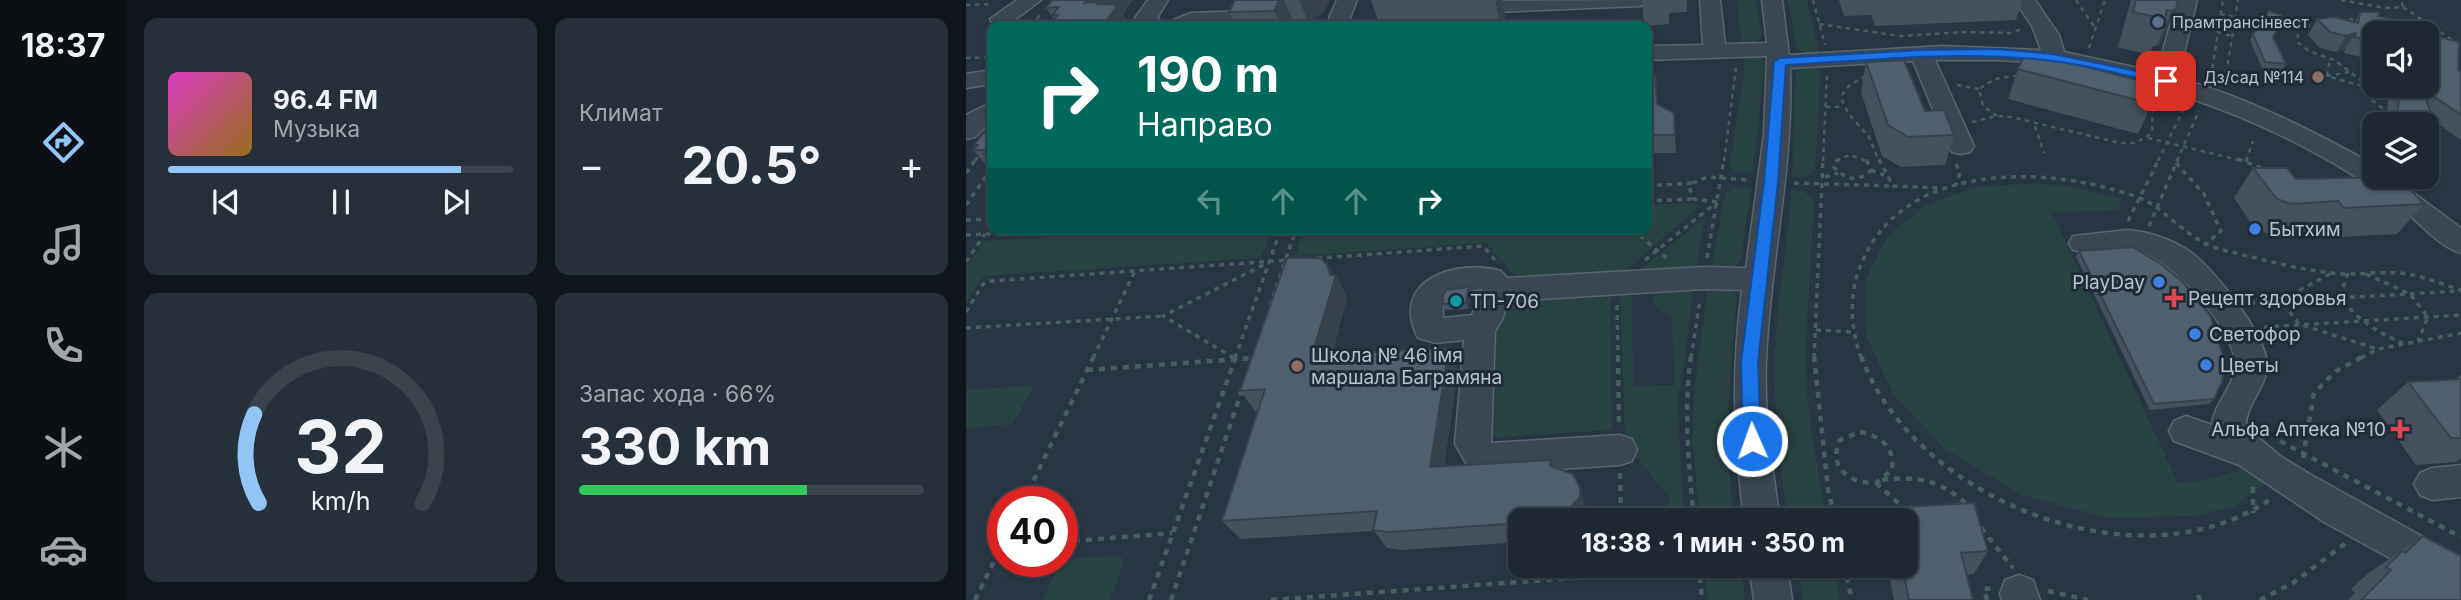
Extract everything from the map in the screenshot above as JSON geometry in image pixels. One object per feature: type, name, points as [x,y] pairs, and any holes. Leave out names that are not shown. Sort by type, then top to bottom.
[{"type":"street","points":[[1001,19],[1031,0]]},
{"type":"street","points":[[1148,21],[1146,18],[1158,0]]},
{"type":"street","points":[[1445,0],[1443,8],[1640,0]]},
{"type":"street","points":[[1710,0],[1727,49]]},
{"type":"street","points":[[1760,508],[1752,441],[1750,362],[1771,182],[1779,55],[1772,0]]},
{"type":"street","points":[[2024,0],[2048,32],[2053,57],[2049,81]]},
{"type":"street","points":[[2166,81],[2187,0]]},
{"type":"street","points":[[1549,21],[1550,4]]},
{"type":"street","points":[[1186,21],[1276,15]]},
{"type":"street","points":[[1652,53],[1727,49],[1828,60],[1921,54],[1998,53],[2053,57],[2113,79],[2166,81],[2211,95],[2351,163],[2392,190],[2461,243]]},
{"type":"street","points":[[1921,54],[1957,147]]},
{"type":"street","points":[[966,81],[987,78]]},
{"type":"street","points":[[966,131],[987,112]]},
{"type":"street","points":[[2348,192],[2392,190]]},
{"type":"street","points":[[2083,243],[2130,242],[2194,252],[2252,360],[2247,384],[2229,416],[2232,434],[2262,446],[2298,467],[2461,578]]},
{"type":"street","points":[[1499,277],[1487,320],[1480,327],[1436,331],[1429,329],[1430,293],[1433,286],[1441,282],[1499,277],[1617,283],[1704,278],[1759,279]]},
{"type":"street","points":[[1480,327],[1472,444],[1482,459],[1620,450]]},
{"type":"street","points":[[2186,431],[2231,445],[2262,446]]},
{"type":"street","points":[[1770,578],[1773,600]]},
{"type":"path","points":[[1812,0],[1828,60],[1825,177],[1814,363],[1833,508]]},
{"type":"path","points":[[2076,0],[2095,28]]},
{"type":"path","points":[[2087,53],[2105,0]]},
{"type":"path","points":[[2211,95],[2223,0]]},
{"type":"path","points":[[2130,242],[2157,207],[2184,145],[2211,95],[2232,36],[2238,0]]},
{"type":"path","points":[[2341,0],[2385,8],[2403,7],[2461,46]]},
{"type":"path","points":[[2401,0],[2403,7]]},
{"type":"path","points":[[2220,14],[2235,17]]},
{"type":"path","points":[[2340,20],[2354,18],[2367,21]]},
{"type":"path","points":[[1819,24],[1851,31],[1900,36],[1955,32],[2011,33],[2039,20]]},
{"type":"path","points":[[2327,22],[2299,27],[2297,42],[2309,51],[2330,58],[2362,82]]},
{"type":"path","points":[[2219,23],[2233,26]]},
{"type":"path","points":[[2217,32],[2232,36]]},
{"type":"path","points":[[2440,38],[2461,53]]},
{"type":"path","points":[[1693,508],[1688,458],[1687,384],[1723,178],[1727,49]]},
{"type":"path","points":[[966,58],[987,57]]},
{"type":"path","points":[[2326,76],[2330,58]]},
{"type":"path","points":[[2326,76],[2349,72]]},
{"type":"path","points":[[1877,75],[1865,76],[1847,85],[1843,103],[1845,112],[1868,135],[1885,175],[1893,186]]},
{"type":"path","points":[[2049,81],[2012,75],[1995,79],[1979,89],[1979,99],[1985,110],[1997,116],[2120,143],[2136,143],[2148,138],[2152,133],[2152,99],[2113,79]]},
{"type":"path","points":[[2326,76],[2362,86]]},
{"type":"path","points":[[2130,242],[2138,199],[2188,100],[2211,95]]},
{"type":"path","points":[[2372,98],[2387,112]]},
{"type":"path","points":[[1826,107],[1838,107],[1843,103]]},
{"type":"path","points":[[1956,186],[1960,173],[1957,147],[1982,118],[1997,116]]},
{"type":"path","points":[[2034,124],[2044,153]]},
{"type":"path","points":[[2148,138],[2184,145],[2269,171]]},
{"type":"path","points":[[2246,162],[2253,141]]},
{"type":"path","points":[[1838,173],[1835,164],[1846,155],[1864,158],[1871,170],[1885,175]]},
{"type":"path","points":[[2176,163],[2199,186],[2214,208],[2221,231],[2194,252]]},
{"type":"path","points":[[1825,177],[1838,173],[1855,179],[1868,175],[1871,170]]},
{"type":"path","points":[[966,205],[987,175]]},
{"type":"path","points":[[1652,186],[1693,183],[1707,177],[1751,180]]},
{"type":"path","points":[[1790,183],[1945,188],[1989,178],[2037,177],[2087,184],[2157,207],[2194,252]]},
{"type":"path","points":[[1693,183],[1690,190],[1694,199]]},
{"type":"path","points":[[1945,188],[1907,206],[1880,229],[1860,258],[1851,293],[1852,332],[1867,377],[1898,423],[1943,466],[2000,501],[2066,526],[2135,537],[2199,533],[2253,513],[2298,467],[2314,393],[2336,371],[2378,349],[2461,333]]},
{"type":"path","points":[[1652,201],[1694,199],[1717,202]]},
{"type":"path","points":[[1621,508],[1616,274],[1628,273],[1717,202]]},
{"type":"path","points":[[966,221],[987,219]]},
{"type":"path","points":[[966,235],[985,234]]},
{"type":"path","points":[[966,262],[985,234]]},
{"type":"path","points":[[1149,600],[1278,235]]},
{"type":"path","points":[[1269,309],[1294,235]]},
{"type":"path","points":[[1639,235],[1672,263]]},
{"type":"path","points":[[966,312],[983,284],[992,281],[1483,246],[1499,277]]},
{"type":"path","points":[[2194,252],[2215,248],[2332,273],[2405,274],[2461,290]]},
{"type":"path","points":[[966,328],[1163,316],[1269,262]]},
{"type":"path","points":[[1031,486],[1135,271]]},
{"type":"path","points":[[2229,318],[2281,300],[2332,273]]},
{"type":"path","points":[[2340,297],[2348,273]]},
{"type":"path","points":[[2365,273],[2410,293],[2428,317]]},
{"type":"path","points":[[2281,300],[2461,290]]},
{"type":"path","points":[[2340,297],[2357,321],[2375,332],[2405,344]]},
{"type":"path","points":[[2281,300],[2299,324],[2378,349]]},
{"type":"path","points":[[2229,318],[2299,324],[2461,315]]},
{"type":"path","points":[[1163,316],[1234,358]]},
{"type":"path","points":[[2418,341],[2428,317]]},
{"type":"path","points":[[1816,330],[1852,332]]},
{"type":"path","points":[[1249,371],[1257,346]]},
{"type":"path","points":[[1087,370],[1253,358]]},
{"type":"path","points":[[1171,600],[1244,384]]},
{"type":"path","points":[[1882,481],[1892,470],[1893,457],[1887,444],[1875,435],[1860,432],[1846,435],[1837,445],[1835,458],[1846,477],[1860,484],[1876,484],[1903,477],[1931,479],[1952,490],[1969,506],[1986,537],[2024,588],[2088,600]]},
{"type":"path","points":[[2262,446],[2298,467],[2461,537]]},
{"type":"path","points":[[1825,457],[1835,458]]},
{"type":"path","points":[[1876,484],[1903,508]]},
{"type":"path","points":[[1078,540],[1173,533]]},
{"type":"path","points":[[2260,600],[2293,583],[2356,536]]},
{"type":"path","points":[[975,600],[987,576]]},
{"type":"path","points":[[1271,600],[1580,578]]},
{"type":"path","points":[[1700,578],[1702,600]]},
{"type":"path","points":[[1847,578],[1852,600]]},
{"type":"green space","points":[[1737,0],[1756,0],[1762,36],[1753,44],[1742,44]]},
{"type":"green space","points":[[1788,0],[1807,0],[1819,52],[1806,53],[1797,49]]},
{"type":"green space","points":[[1744,52],[1759,55],[1765,61],[1753,173],[1735,171],[1730,164],[1744,76]]},
{"type":"green space","points":[[1821,65],[1815,170],[1805,178],[1792,177],[1796,72],[1803,66]]},
{"type":"green space","points":[[2037,183],[2078,188],[2122,199],[2119,210],[2052,212],[2178,483],[2210,479],[2250,466],[2268,482],[2234,506],[2193,516],[2109,518],[2022,495],[1946,450],[1893,394],[1866,335],[1865,281],[1887,237],[1926,205],[1977,187]]},
{"type":"green space","points":[[1735,187],[1751,188],[1741,261],[1733,268],[1711,271],[1725,194]]},
{"type":"green space","points":[[1791,190],[1805,192],[1814,201],[1805,358],[1808,407],[1824,508],[1787,508],[1780,457],[1775,350]]},
{"type":"green space","points":[[1690,203],[1700,206],[1626,270],[1518,279],[1486,243],[1296,256],[1301,235],[1652,235],[1652,205]]},
{"type":"green space","points":[[1705,217],[1697,266],[1639,271]]},
{"type":"green space","points":[[1083,235],[1131,235],[1130,237],[1270,235],[1261,258],[984,276],[966,303],[966,267],[984,241]]},
{"type":"green space","points":[[1694,284],[1682,382],[1677,398],[1683,508],[1665,508],[1670,499],[1625,442],[1620,292],[1626,291],[1632,297],[1633,386],[1675,385],[1671,314],[1656,307],[1653,300],[1656,290]]},
{"type":"green space","points":[[1708,284],[1729,287],[1737,296],[1730,381],[1729,463],[1733,508],[1699,508],[1692,440],[1695,384]]},
{"type":"green space","points":[[1610,291],[1612,430],[1486,438],[1495,307],[1509,297]]},
{"type":"green space","points":[[1034,385],[1013,424],[966,428],[966,390]]},
{"type":"green space","points":[[1078,558],[1122,558],[1123,565],[1110,600],[1043,600],[1054,577],[1078,577]]},
{"type":"green space","points":[[1706,578],[1742,578],[1745,600],[1708,600]]},
{"type":"green space","points":[[1799,578],[1836,578],[1840,600],[1803,600]]},
{"type":"building","points":[[1052,0],[1086,0],[1084,3],[1118,5],[1106,21],[1053,21],[1058,15],[1052,15],[1059,7],[1046,8]]},
{"type":"building","points":[[1235,0],[1279,0],[1274,11],[1229,12]]},
{"type":"building","points":[[2136,0],[2178,0],[2176,9],[2167,10],[2165,19],[2133,12]]},
{"type":"building","points":[[2269,11],[2282,15],[2282,22],[2273,37],[2286,64],[2265,62],[2253,34]]},
{"type":"building","points":[[2360,12],[2379,12],[2378,16],[2396,21],[2362,21],[2362,39],[2355,37],[2356,33],[2346,36],[2330,32],[2317,19],[2334,17],[2358,23]]},
{"type":"building","points":[[2439,37],[2459,42],[2461,115],[2436,98],[2439,98]]},
{"type":"building","points":[[2026,51],[2156,85],[2152,104],[2018,69]]},
{"type":"building","points":[[1904,60],[1925,111],[1944,110],[1954,135],[1908,137],[1888,125],[1866,62]]},
{"type":"building","points":[[1652,75],[1655,75],[1657,104],[1674,113],[1675,135],[1652,135]]},
{"type":"building","points":[[2399,98],[2426,98],[2430,112],[2398,112]]},
{"type":"building","points":[[987,128],[987,150],[973,150],[978,145],[974,145]]},
{"type":"building","points":[[2253,168],[2287,168],[2296,179],[2362,178],[2362,189],[2410,189],[2424,204],[2344,208],[2338,201],[2291,204],[2277,199]]},
{"type":"building","points":[[2133,247],[2161,264],[2183,282],[2210,315],[2225,362],[2222,382],[2214,399],[2154,404],[2079,251]]},
{"type":"building","points":[[1287,258],[1319,258],[1327,264],[1330,275],[1336,275],[1312,355],[1449,348],[1430,467],[1550,460],[1550,466],[1573,474],[1580,488],[1580,497],[1570,508],[1508,508],[1508,524],[1389,532],[1373,530],[1377,511],[1222,521],[1265,389],[1240,391]]},
{"type":"building","points":[[1469,287],[1466,303],[1443,304],[1446,290]]},
{"type":"building","points":[[2461,379],[2461,438],[2451,438],[2408,382]]},
{"type":"building","points":[[1974,503],[1988,551],[1961,553],[1973,600],[1909,600],[1905,578],[1918,578],[1918,508],[1901,507]]},
{"type":"building","points":[[2423,536],[2461,556],[2461,600],[2361,600],[2391,570],[2386,567]]},
{"type":"place","name":"Прамтрансінвест","points":[[2158,22]]},
{"type":"place","name":"Дз/сад №114","points":[[2318,77]]},
{"type":"place","name":"Бытхим","points":[[2255,229]]},
{"type":"place","name":"PlayDay","points":[[2159,282]]},
{"type":"place","name":"Рецепт здоровья","points":[[2174,298]]},
{"type":"place","name":"ТП-706","points":[[1456,301]]},
{"type":"place","name":"Светофор","points":[[2195,334]]},
{"type":"place","name":"Цветы","points":[[2206,365]]},
{"type":"place","name":"Школа № 46 імя маршала Баграмяна","points":[[1297,366]]},
{"type":"place","name":"Альфа Аптека №10","points":[[2400,429]]},
{"type":"route","points":[[1752,441],[1750,362],[1771,182],[1780,62],[1921,54],[1998,53],[2053,57],[2166,81]]}]
